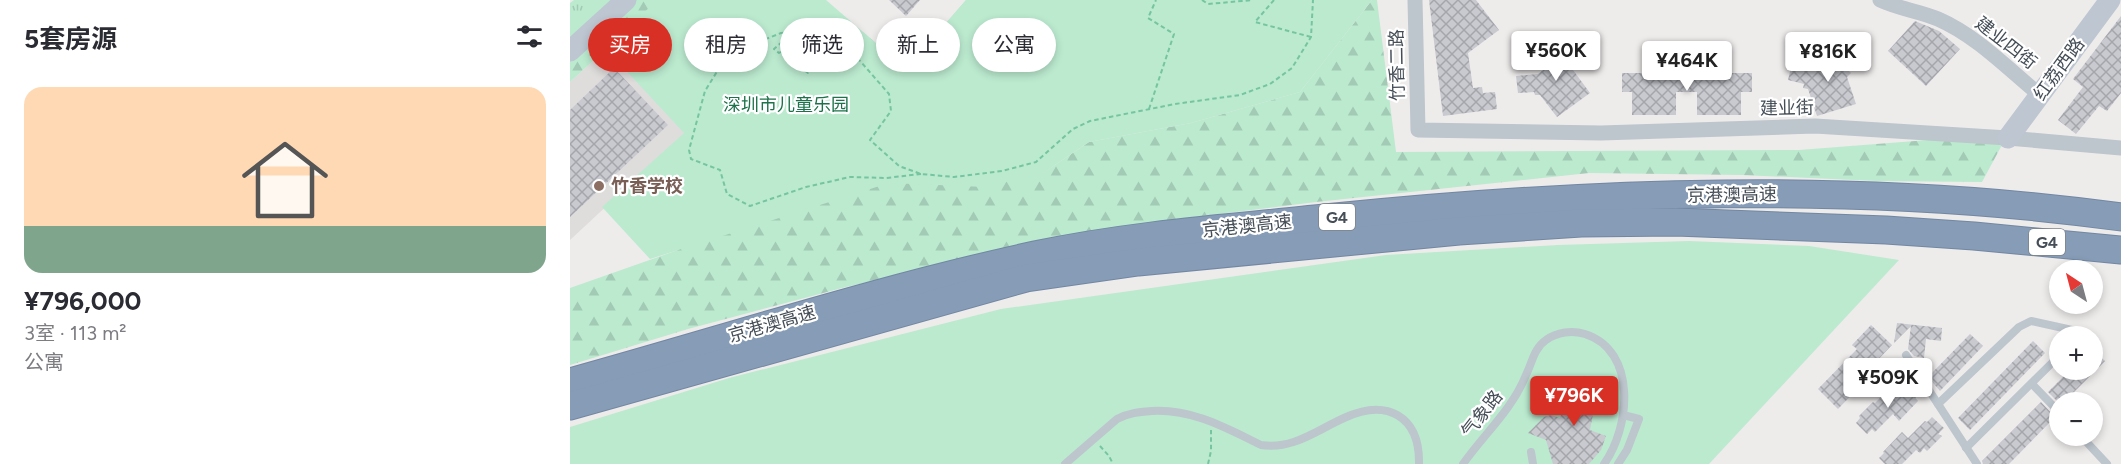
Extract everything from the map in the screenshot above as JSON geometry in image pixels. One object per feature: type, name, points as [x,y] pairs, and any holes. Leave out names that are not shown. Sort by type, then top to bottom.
[{"type":"highway","name":"京港澳高速","points":[[570,382],[908,285],[1039,255],[1135,237],[1416,208],[1610,197],[1893,196],[2039,206],[2121,217]]},
{"type":"highway","points":[[2039,206],[2121,211]]},
{"type":"highway","name":"京港澳高速","points":[[570,406],[1026,278],[1138,262],[1459,231],[1581,223],[1686,222],[1886,230],[2121,250]]},
{"type":"highway","points":[[1974,236],[2121,267]]},
{"type":"main road","points":[[570,51],[626,0]]},
{"type":"main road","name":"红荔西路","points":[[2008,138],[2110,0]]},
{"type":"street","name":"竹香二路","points":[[1415,0],[1418,130]]},
{"type":"street","name":"建业四街","points":[[1880,0],[1892,6],[1939,19],[1973,39],[2040,95]]},
{"type":"street","name":"建业街","points":[[1418,130],[1601,133],[1815,126],[2008,138],[2121,148]]},
{"type":"lane","points":[[1938,404],[2019,327],[2031,321],[2054,326]]},
{"type":"lane","name":"气象路","points":[[1463,464],[1508,409],[1526,377],[1539,346],[1552,337],[1568,332],[1591,336],[1614,357],[1624,382],[1623,415]]},
{"type":"lane","points":[[1906,355],[1977,464]]},
{"type":"lane","points":[[1966,448],[2049,366]]},
{"type":"lane","points":[[2032,384],[2049,402]]},
{"type":"lane","points":[[1065,464],[1117,419],[1126,414],[1164,411],[1185,413],[1262,445],[1280,445],[1309,437],[1345,417],[1373,410],[1388,411],[1400,416],[1410,425],[1419,452],[1419,464]]},
{"type":"lane","points":[[1604,464],[1614,449],[1623,415],[1639,419],[1627,450],[1618,464]]},
{"type":"lane","points":[[2090,446],[2107,464]]},
{"type":"lane","points":[[1531,452],[1533,464]]},
{"type":"path","points":[[1149,109],[1174,34],[1148,18],[1156,0]]},
{"type":"path","points":[[1202,0],[1208,4],[1253,0]]},
{"type":"path","points":[[1274,0],[1255,22],[1311,37]]},
{"type":"path","points":[[921,174],[899,166],[870,140],[891,111],[889,94],[847,46],[808,74],[790,59],[799,45],[795,44],[779,53],[774,49],[789,36],[788,32],[731,49],[705,91],[689,150],[691,159],[720,170],[727,194],[750,206],[806,187],[850,177],[886,178],[921,174],[954,177],[1002,171],[1036,162],[1057,146],[1073,129],[1090,121],[1240,95],[1270,84],[1292,68],[1311,37],[1313,0]]},
{"type":"path","points":[[1208,464],[1211,451],[1211,422]]},
{"type":"path","points":[[1094,440],[1109,456],[1113,464]]},
{"type":"shaded area","name":"竹香学校","points":[[588,66],[588,72],[628,72],[685,133],[570,240],[570,82]]},
{"type":"green space","points":[[574,0],[618,0],[598,18],[588,18],[588,28],[570,44],[570,3]]},
{"type":"green space","points":[[630,0],[698,0],[693,18],[684,18],[684,51],[667,114],[628,72],[672,72],[672,18],[611,18]]},
{"type":"green space","name":"深圳市儿童乐园","points":[[657,0],[826,0],[847,18],[780,18],[780,72],[864,72],[864,33],[876,43],[876,72],[960,72],[960,18],[950,18],[966,0],[1372,0],[1300,92],[1191,123],[1089,142],[1043,173],[985,187],[889,183],[650,259],[602,207],[684,133],[627,72],[672,72],[672,18],[638,18]]},
{"type":"green space","points":[[966,0],[997,18],[972,18],[972,72],[1056,72],[1056,53],[1140,102],[1043,173],[1089,142],[1191,123],[1300,92],[1372,0],[1377,0],[1396,152],[1799,150],[1941,139],[2003,143],[1982,182],[1589,173],[1178,219],[846,287],[688,329],[570,365],[570,288],[678,250],[829,72],[864,72],[864,33],[876,43],[876,72],[960,72],[960,18],[950,18]]},
{"type":"green space","points":[[588,39],[588,66],[570,82],[570,56]]},
{"type":"green space","points":[[1689,241],[1809,246],[1899,260],[1709,464],[570,464],[570,427],[729,378],[1001,309],[1386,255],[1558,245]]},
{"type":"building","points":[[889,0],[920,0],[906,16]]},
{"type":"building","points":[[1429,0],[1476,0],[1499,30],[1468,53],[1473,88],[1482,87],[1483,93],[1495,92],[1497,109],[1443,116]]},
{"type":"building","points":[[2121,16],[2121,93],[2107,111],[2099,106],[2076,134],[2058,120],[2083,87],[2073,79]]},
{"type":"building","points":[[1915,21],[1939,31],[1960,49],[1926,86],[1888,51]]},
{"type":"building","points":[[1562,42],[1578,48],[1572,64],[1575,65],[1573,70],[1590,93],[1557,117],[1540,95],[1535,95],[1534,92],[1518,93],[1516,76],[1538,74],[1553,62]]},
{"type":"building","points":[[1846,46],[1859,58],[1848,70],[1851,73],[1847,77],[1856,104],[1817,116],[1808,89],[1803,88],[1804,84],[1788,80],[1792,63],[1813,69],[1831,63]]},
{"type":"building","name":"竹香学校","points":[[610,72],[618,72],[668,125],[570,217],[570,110]]},
{"type":"building","points":[[1622,73],[1752,73],[1752,92],[1741,92],[1741,115],[1697,115],[1697,92],[1676,92],[1676,115],[1632,115],[1632,92],[1622,92]]},
{"type":"building","points":[[1897,323],[1942,328],[1941,341],[1926,339],[1924,358],[1914,356],[1908,349],[1911,326],[1894,343]]},
{"type":"building","points":[[1871,325],[1892,345],[1873,365],[1877,369],[1838,409],[1818,389],[1857,349],[1852,345]]},
{"type":"building","points":[[1970,334],[1983,346],[1940,391],[1928,377]]},
{"type":"building","points":[[2033,341],[2045,353],[1970,430],[1958,418]]},
{"type":"building","points":[[2060,380],[2086,380],[2074,392],[2048,392]]},
{"type":"building","points":[[1572,381],[1601,386],[1600,393],[1604,393],[1600,415],[1593,414],[1590,430],[1606,436],[1601,450],[1589,464],[1553,464],[1546,440],[1528,433],[1544,417],[1551,415],[1560,418],[1562,411],[1566,412]]},
{"type":"building","points":[[1908,382],[1920,393],[1915,398],[1918,401],[1899,421],[1893,414],[1875,432],[1872,429],[1867,434],[1856,423],[1859,416],[1873,402],[1875,403],[1880,398],[1885,403]]},
{"type":"building","points":[[2041,402],[2049,411],[2049,423],[2009,464],[1983,464],[1982,461]]},
{"type":"building","points":[[1932,417],[1944,428],[1938,434],[1942,436],[1927,451],[1924,448],[1920,453],[1916,450],[1902,464],[1885,464],[1879,458],[1902,432],[1908,438]]},
{"type":"place","name":"竹香学校","points":[[599,186]]}]
